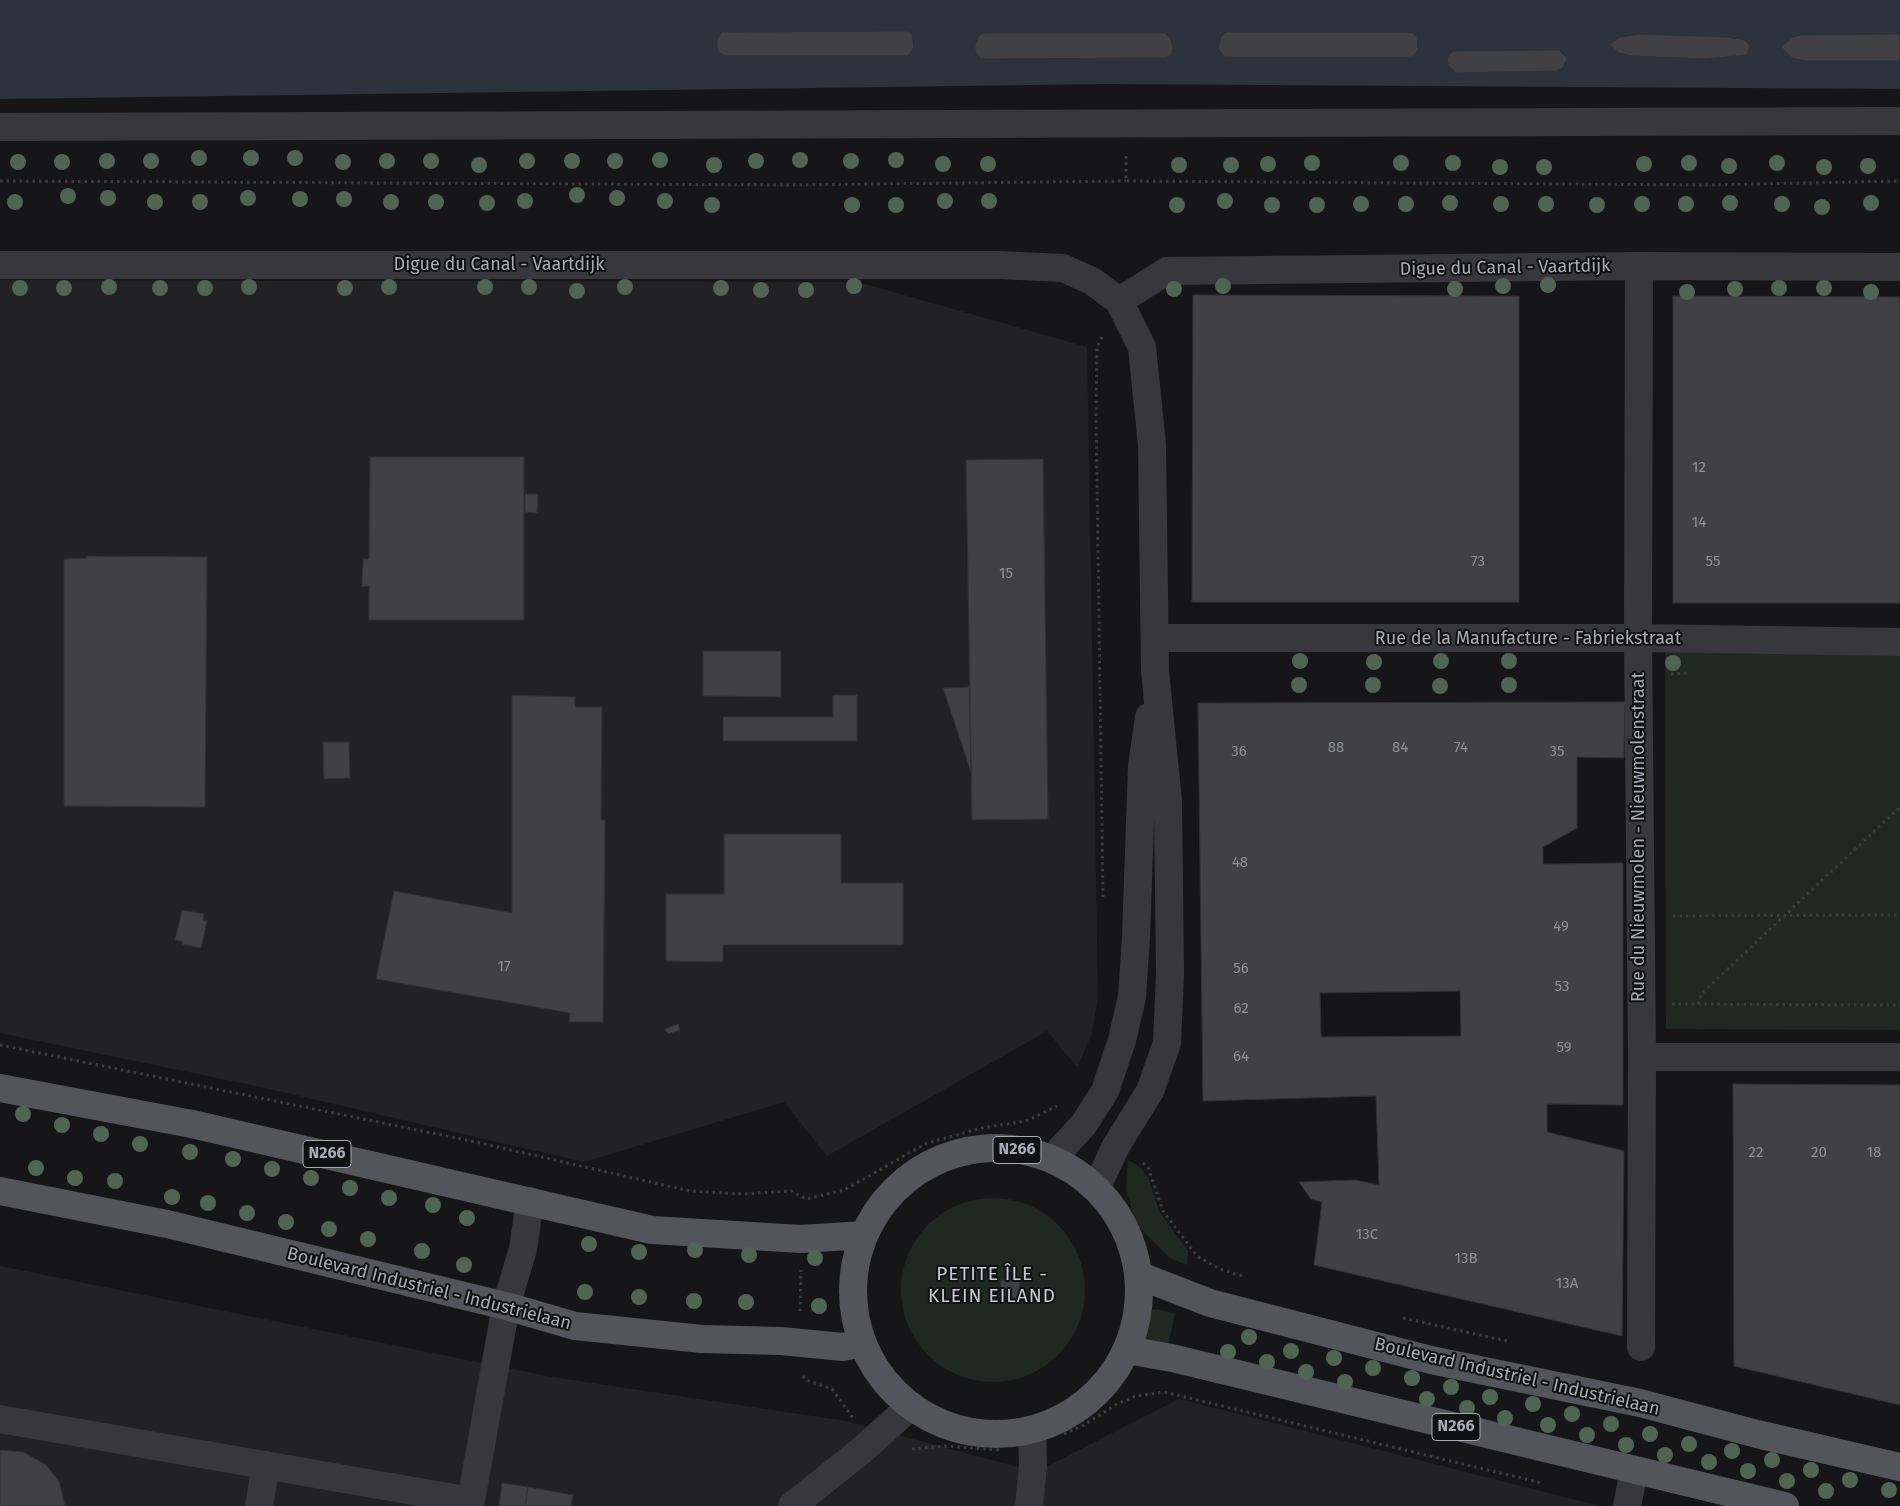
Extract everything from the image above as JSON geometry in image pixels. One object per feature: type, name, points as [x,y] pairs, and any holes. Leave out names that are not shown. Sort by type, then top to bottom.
[{"type":"main road","name":"N266","points":[[0,1088],[192,1124],[652,1230],[801,1239],[864,1235]]},
{"type":"main road","name":"N266","points":[[997,1148],[1025,1151],[1052,1159],[1083,1177],[1096,1189],[1117,1214],[1131,1243],[1138,1275],[1139,1301],[1135,1326],[1127,1350],[1110,1378],[1088,1401],[1033,1439],[956,1428],[933,1419],[911,1406],[892,1388],[876,1367],[863,1344],[856,1317],[853,1289],[856,1261],[864,1235],[878,1210],[896,1189],[918,1171],[943,1158],[969,1150],[997,1148]]},
{"type":"main road","name":"Boulevard Industriel - Industrielaan","points":[[0,1190],[166,1224],[506,1306],[575,1326],[702,1339],[799,1342],[843,1347],[863,1344]]},
{"type":"main road","name":"Boulevard Industriel - Industrielaan","points":[[1138,1275],[1210,1303],[1431,1360],[1640,1403],[1758,1434],[1900,1467]]},
{"type":"main road","name":"N266","points":[[1127,1350],[1172,1358],[1785,1506]]},
{"type":"street","points":[[0,127],[1900,121]]},
{"type":"street","name":"Digue du Canal - Vaartdijk","points":[[0,265],[998,265],[1064,268],[1092,281],[1119,300],[1167,271],[1639,266],[1900,267]]},
{"type":"street","name":"Rue du Nieuwmolen - Nieuwmolenstraat","points":[[1639,266],[1638,638],[1640,916],[1652,1057],[1640,1347]]},
{"type":"street","points":[[1096,1189],[1116,1146],[1150,1091],[1167,1043],[1170,974],[1168,802],[1155,671],[1152,445],[1142,347],[1119,300]]},
{"type":"street","name":"Rue de la Manufacture - Fabriekstraat","points":[[1155,638],[1638,638],[1900,642]]},
{"type":"street","points":[[1052,1159],[1084,1124],[1105,1091],[1122,1040],[1132,997],[1142,766],[1155,671]]},
{"type":"street","points":[[1135,958],[1147,964],[1160,979],[1168,1011]]},
{"type":"street","points":[[1652,1057],[1900,1057]]},
{"type":"street","points":[[0,1418],[470,1504],[506,1306],[523,1249],[530,1201]]},
{"type":"street","points":[[792,1506],[911,1406]]},
{"type":"street","points":[[1029,1506],[1033,1439]]},
{"type":"street","points":[[259,1506],[266,1466]]},
{"type":"street","points":[[1627,1506],[1634,1471]]},
{"type":"path","points":[[1126,123],[1126,181]]},
{"type":"path","points":[[0,181],[788,185],[1126,181],[1708,186],[1900,181]]},
{"type":"path","points":[[1103,903],[1097,347],[1119,300]]},
{"type":"path","points":[[1701,994],[1900,807]]},
{"type":"path","points":[[1640,916],[1900,915]]},
{"type":"path","points":[[1698,1004],[1900,1005]]},
{"type":"path","points":[[0,1045],[476,1142],[690,1191],[742,1194],[791,1191],[806,1199],[801,1239],[799,1370],[806,1380],[832,1389],[852,1417],[874,1439],[895,1451],[945,1446],[990,1451],[1082,1426],[1117,1404],[1136,1396],[1164,1392],[1551,1485]]},
{"type":"path","points":[[1056,1105],[1060,1100]]},
{"type":"path","points":[[1220,1269],[1247,1277]]},
{"type":"path","points":[[1401,1317],[1515,1343]]},
{"type":"shaded area","points":[[0,0],[1900,0],[1900,89],[1105,84],[0,99]]},
{"type":"shaded area","points":[[0,280],[858,282],[1087,347],[1098,999],[1091,1036],[1077,1067],[1047,1031],[827,1156],[784,1102],[584,1162],[261,1087],[0,1033]]},
{"type":"shaded area","points":[[1665,648],[1900,649],[1900,1030],[1666,1029]]},
{"type":"shaded area","points":[[1128,1160],[1139,1166],[1149,1179],[1159,1211],[1188,1251],[1187,1265],[1170,1258],[1136,1224],[1126,1189]]},
{"type":"shaded area","points":[[984,1198],[1002,1198],[1028,1205],[1044,1213],[1058,1225],[1070,1239],[1078,1255],[1085,1281],[1085,1299],[1078,1325],[1070,1341],[1058,1355],[1044,1367],[1020,1378],[1002,1382],[984,1382],[966,1378],[942,1367],[916,1341],[905,1317],[901,1299],[901,1281],[905,1263],[916,1239],[942,1213],[966,1202]]},
{"type":"shaded area","points":[[0,1266],[552,1377],[846,1421],[1036,1472],[1179,1399],[1600,1506],[0,1506]]},
{"type":"shaded area","points":[[1154,1309],[1175,1313],[1168,1346],[1145,1340],[1150,1312]]},
{"type":"building","points":[[908,31],[912,34],[914,47],[908,56],[725,56],[718,52],[717,47],[717,39],[722,32]]},
{"type":"building","points":[[1226,32],[1407,32],[1413,33],[1417,37],[1418,50],[1412,57],[1225,57],[1218,48],[1221,37]]},
{"type":"building","points":[[984,33],[1165,33],[1171,39],[1173,48],[1171,55],[1166,58],[981,59],[975,51],[975,45],[979,35]]},
{"type":"building","points":[[1639,34],[1727,37],[1745,40],[1750,46],[1747,55],[1705,59],[1632,56],[1619,53],[1609,44],[1620,37]]},
{"type":"building","points":[[1900,34],[1900,61],[1805,61],[1792,58],[1781,47],[1793,37],[1800,35]]},
{"type":"building","points":[[1559,50],[1567,58],[1563,68],[1557,71],[1456,73],[1448,65],[1447,58],[1453,51]]},
{"type":"building","points":[[1193,295],[1519,296],[1519,602],[1192,602]]},
{"type":"building","points":[[1673,296],[1900,297],[1900,603],[1673,603]]},
{"type":"building","points":[[370,457],[524,457],[524,620],[369,620],[369,586],[362,587],[363,559],[369,559]]},
{"type":"building","points":[[1043,459],[1048,819],[972,820],[966,460]]},
{"type":"building","points":[[525,494],[538,494],[537,513],[525,512]]},
{"type":"building","points":[[87,556],[207,557],[205,807],[64,806],[64,559],[87,558]]},
{"type":"building","points":[[703,651],[781,651],[781,697],[703,696]]},
{"type":"building","points":[[969,687],[971,772],[943,688]]},
{"type":"building","points":[[512,695],[575,697],[575,707],[602,707],[601,820],[605,820],[603,1022],[569,1022],[570,1013],[376,979],[394,891],[512,913]]},
{"type":"building","points":[[833,695],[857,695],[857,741],[723,741],[723,717],[833,717]]},
{"type":"building","points":[[1625,702],[1624,758],[1577,757],[1577,828],[1543,847],[1543,864],[1623,863],[1623,1105],[1547,1104],[1547,1132],[1624,1151],[1622,1336],[1314,1265],[1322,1202],[1311,1199],[1299,1182],[1355,1180],[1379,1185],[1376,1096],[1203,1101],[1198,703]],"holes":[[[1460,991],[1461,1036],[1321,1037],[1320,993]]]},
{"type":"building","points":[[323,742],[349,742],[350,778],[324,779]]},
{"type":"building","points":[[724,834],[841,834],[841,883],[903,883],[903,945],[723,945],[723,962],[666,961],[666,894],[724,894]]},
{"type":"building","points":[[182,910],[204,914],[203,920],[207,921],[201,948],[182,944],[182,941],[175,940]]},
{"type":"building","points":[[678,1024],[680,1030],[668,1034],[665,1029]]},
{"type":"building","points":[[1733,1084],[1900,1085],[1900,1405],[1734,1366]]},
{"type":"building","points":[[1001,1280],[1020,1281],[1020,1298],[1000,1298]]},
{"type":"building","points":[[0,1450],[23,1452],[45,1464],[59,1481],[65,1506],[0,1506]]},
{"type":"building","points":[[502,1483],[528,1487],[525,1506],[499,1506]]},
{"type":"building","points":[[528,1487],[573,1495],[571,1506],[525,1506]]},
{"type":"district","name":"PETITE ÎLE - KLEIN EILAND","points":[[992,1286]]}]
